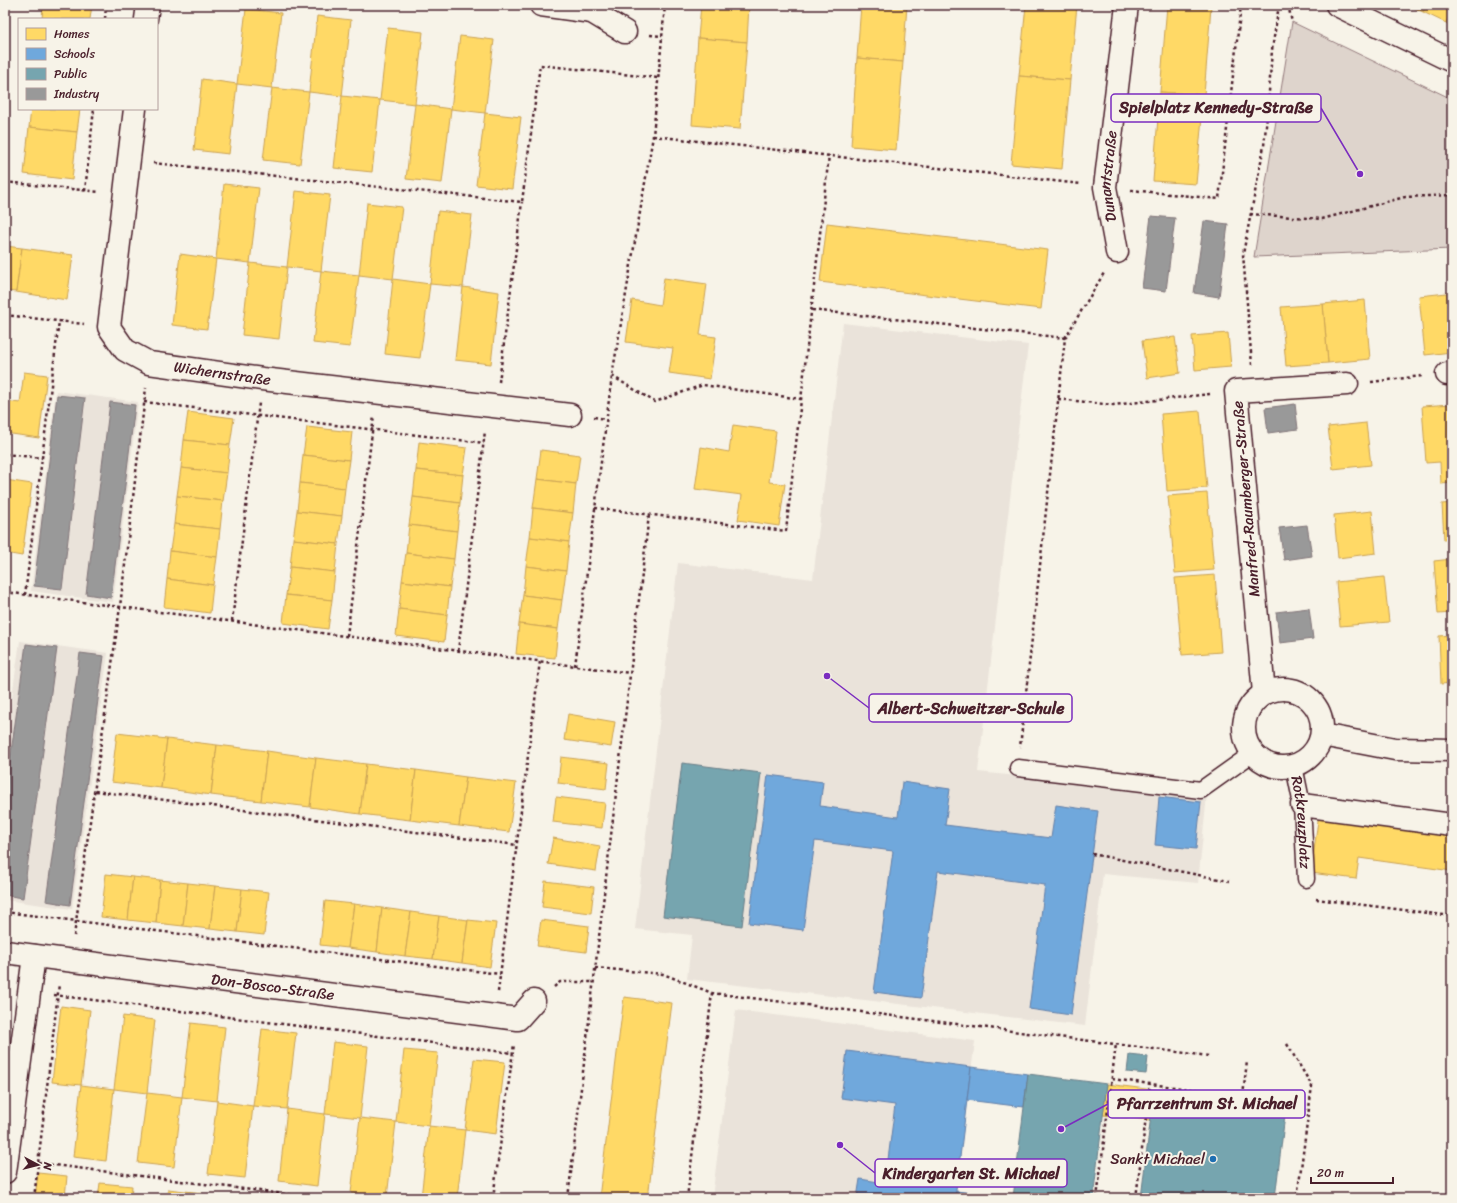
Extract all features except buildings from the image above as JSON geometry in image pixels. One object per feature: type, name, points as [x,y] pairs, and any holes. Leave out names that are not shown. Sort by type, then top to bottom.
[{"type":"street","points":[[146,18],[148,5]]},
{"type":"street","points":[[541,5],[592,12],[625,32]]},
{"type":"street","name":"Dunantstraße","points":[[1117,252],[1105,187],[1127,5]]},
{"type":"street","points":[[1337,5],[1452,61]]},
{"type":"street","points":[[109,327],[135,110]]},
{"type":"street","name":"Wichernstraße","points":[[109,327],[125,350],[149,363],[262,379],[570,415]]},
{"type":"street","name":"Manfred-Raumberger-Straße","points":[[1264,693],[1236,391],[1347,384]]},
{"type":"street","points":[[1279,688],[1294,690],[1307,696],[1317,707],[1322,721],[1322,735],[1318,747],[1309,758],[1300,764],[1287,768],[1276,767],[1265,764],[1252,753],[1246,743],[1243,728],[1245,715],[1252,703],[1264,693],[1279,688]]},
{"type":"street","points":[[1322,735],[1395,749],[1452,750]]},
{"type":"street","points":[[1302,805],[1452,825]]},
{"type":"street","name":"Don-Bosco-Straße","points":[[5,952],[518,1018]]},
{"type":"street","points":[[5,1172],[34,956]]},
{"type":"street","points":[[518,1018],[534,1001]]},
{"type":"lane","points":[[1018,768],[1201,790],[1252,753]]},
{"type":"lane","name":"Rotkreuzplatz","points":[[1294,766],[1302,805],[1306,879]]},
{"type":"path","points":[[105,18],[106,5]]},
{"type":"path","points":[[575,666],[612,376],[653,136],[665,5]]},
{"type":"path","points":[[653,136],[1145,192],[1219,199],[1241,5]]},
{"type":"path","points":[[1058,399],[1114,405],[1236,391],[1253,375],[1243,254],[1264,146],[1272,50],[1278,5]]},
{"type":"path","points":[[1288,5],[1292,22]]},
{"type":"path","points":[[458,651],[484,443],[492,405],[522,202],[540,65],[658,78]]},
{"type":"path","points":[[85,191],[94,110]]},
{"type":"path","points":[[595,508],[786,531],[829,155]]},
{"type":"path","points":[[129,160],[522,202]]},
{"type":"path","points":[[5,182],[125,195]]},
{"type":"path","points":[[1250,214],[1322,219],[1405,196],[1452,195]]},
{"type":"path","points":[[1018,768],[1065,338],[1117,252]]},
{"type":"path","points":[[812,310],[1065,338]]},
{"type":"path","points":[[5,314],[109,327]]},
{"type":"path","points":[[25,595],[59,321]]},
{"type":"path","points":[[71,961],[120,607],[149,363]]},
{"type":"path","points":[[1347,384],[1450,374]]},
{"type":"path","points":[[612,376],[655,402],[703,385],[801,399]]},
{"type":"path","points":[[232,621],[262,379]]},
{"type":"path","points":[[347,636],[378,392]]},
{"type":"path","points":[[144,402],[484,443]]},
{"type":"path","points":[[5,454],[42,458]]},
{"type":"path","points":[[568,1198],[649,515]]},
{"type":"path","points":[[5,592],[630,673]]},
{"type":"path","points":[[496,1016],[540,661]]},
{"type":"path","points":[[95,790],[517,845]]},
{"type":"path","points":[[1092,854],[1229,881]]},
{"type":"path","points":[[1311,898],[1452,916]]},
{"type":"path","points":[[5,912],[500,974]]},
{"type":"path","points":[[595,968],[663,974],[712,993],[1209,1056]]},
{"type":"path","points":[[534,1001],[560,982],[594,982]]},
{"type":"path","points":[[29,992],[512,1053]]},
{"type":"path","points":[[687,1198],[712,993]]},
{"type":"path","points":[[34,1198],[58,996]]},
{"type":"path","points":[[493,1198],[518,1018]]},
{"type":"path","points":[[1097,1198],[1102,1144],[1116,1044]]},
{"type":"path","points":[[1287,1044],[1312,1086],[1297,1198]]},
{"type":"path","points":[[1112,1079],[1243,1096],[1247,1061]]},
{"type":"path","points":[[1136,1198],[1150,1084]]},
{"type":"path","points":[[38,1163],[315,1198]]},
{"type":"shaded area","points":[[1292,22],[1452,99],[1452,249],[1254,257]]},
{"type":"shaded area","points":[[843,323],[1028,345],[978,772],[1207,795],[1198,883],[1103,874],[1085,1026],[687,979],[692,935],[635,929],[678,563],[813,579]]},
{"type":"shaded area","points":[[56,391],[138,402],[113,602],[31,591]]},
{"type":"shaded area","points":[[20,641],[108,653],[72,909],[5,900],[5,746]]},
{"type":"shaded area","points":[[736,1010],[975,1041],[955,1198],[712,1198]]},
{"type":"place","name":"Spielplatz Kennedy-Straße","points":[[1360,174]]},
{"type":"place","name":"Albert-Schweitzer-Schule","points":[[827,676]]},
{"type":"place","name":"Pfarrzentrum St. Michael","points":[[1061,1129]]},
{"type":"place","name":"Kindergarten St. Michael","points":[[840,1145]]},
{"type":"place","name":"Sankt Michael","points":[[1213,1159]]}]
